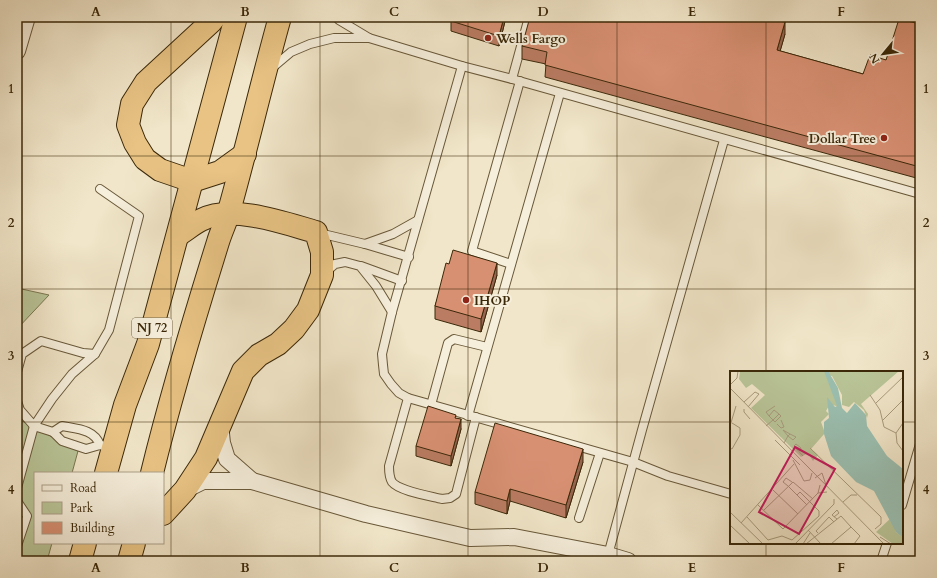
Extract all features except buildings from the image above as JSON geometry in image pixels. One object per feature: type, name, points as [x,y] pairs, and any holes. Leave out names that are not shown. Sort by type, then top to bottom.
[{"type":"highway","points":[[215,17],[212,22],[146,82],[132,104],[128,125],[135,143],[145,159],[160,170],[192,181],[220,172],[245,154]]},
{"type":"highway","name":"NJ 72","points":[[106,472],[106,447],[125,405],[148,344],[236,17]]},
{"type":"highway","name":"NJ 72","points":[[152,472],[168,408],[245,154],[264,74],[280,17]]},
{"type":"highway","points":[[164,513],[185,490],[206,458],[243,371],[259,355],[278,344],[294,329],[308,310],[322,275],[322,252],[316,232],[272,219],[228,213],[202,220],[178,235]]},
{"type":"highway","points":[[80,561],[85,544]]},
{"type":"street","points":[[17,51],[27,17]]},
{"type":"street","points":[[220,424],[222,443],[227,459],[252,481]]},
{"type":"street","points":[[185,490],[203,481],[252,481],[366,514],[470,538],[514,537],[608,555],[628,561]]},
{"type":"lane","points":[[336,17],[369,38],[462,66],[920,194]]},
{"type":"lane","points":[[511,264],[472,251],[516,80],[530,17]]},
{"type":"lane","points":[[264,74],[291,52],[310,44],[334,38],[369,38]]},
{"type":"lane","points":[[462,66],[418,220],[409,257],[392,312],[382,354],[384,374],[399,393],[408,398],[633,462],[668,476],[730,494]]},
{"type":"lane","points":[[408,398],[389,466],[389,474],[392,482],[398,487],[442,499],[450,498],[456,494],[487,347],[560,93]]},
{"type":"lane","points":[[608,555],[724,140]]},
{"type":"lane","points":[[17,488],[34,426],[52,399],[72,374],[96,354],[109,330],[139,216],[100,189]]},
{"type":"lane","points":[[365,244],[393,234],[418,220]]},
{"type":"lane","points":[[316,232],[409,257]]},
{"type":"lane","points":[[322,275],[335,264],[345,262],[402,281]]},
{"type":"lane","points":[[360,266],[376,286],[392,312]]},
{"type":"lane","points":[[431,405],[448,343],[454,338],[487,347]]},
{"type":"lane","points":[[17,372],[22,354],[41,341],[83,353],[96,354]]},
{"type":"lane","points":[[17,401],[20,410],[34,426],[53,432],[62,442],[86,449],[106,447]]},
{"type":"lane","points":[[53,432],[62,426],[87,431],[98,438],[106,447]]},
{"type":"lane","points":[[903,502],[920,444]]},
{"type":"lane","points":[[579,518],[600,453]]},
{"type":"lane","points":[[17,502],[27,516],[17,546]]},
{"type":"lane","points":[[881,561],[887,544]]},
{"type":"green space","points":[[17,288],[49,295],[17,329]]},
{"type":"green space","points":[[17,418],[78,451],[72,472],[34,472],[34,544],[52,544],[47,561],[17,561]]},
{"type":"place","name":"Wells Fargo","points":[[488,38]]},
{"type":"place","name":"Dollar Tree","points":[[884,138]]},
{"type":"place","name":"IHOP","points":[[466,300]]}]
